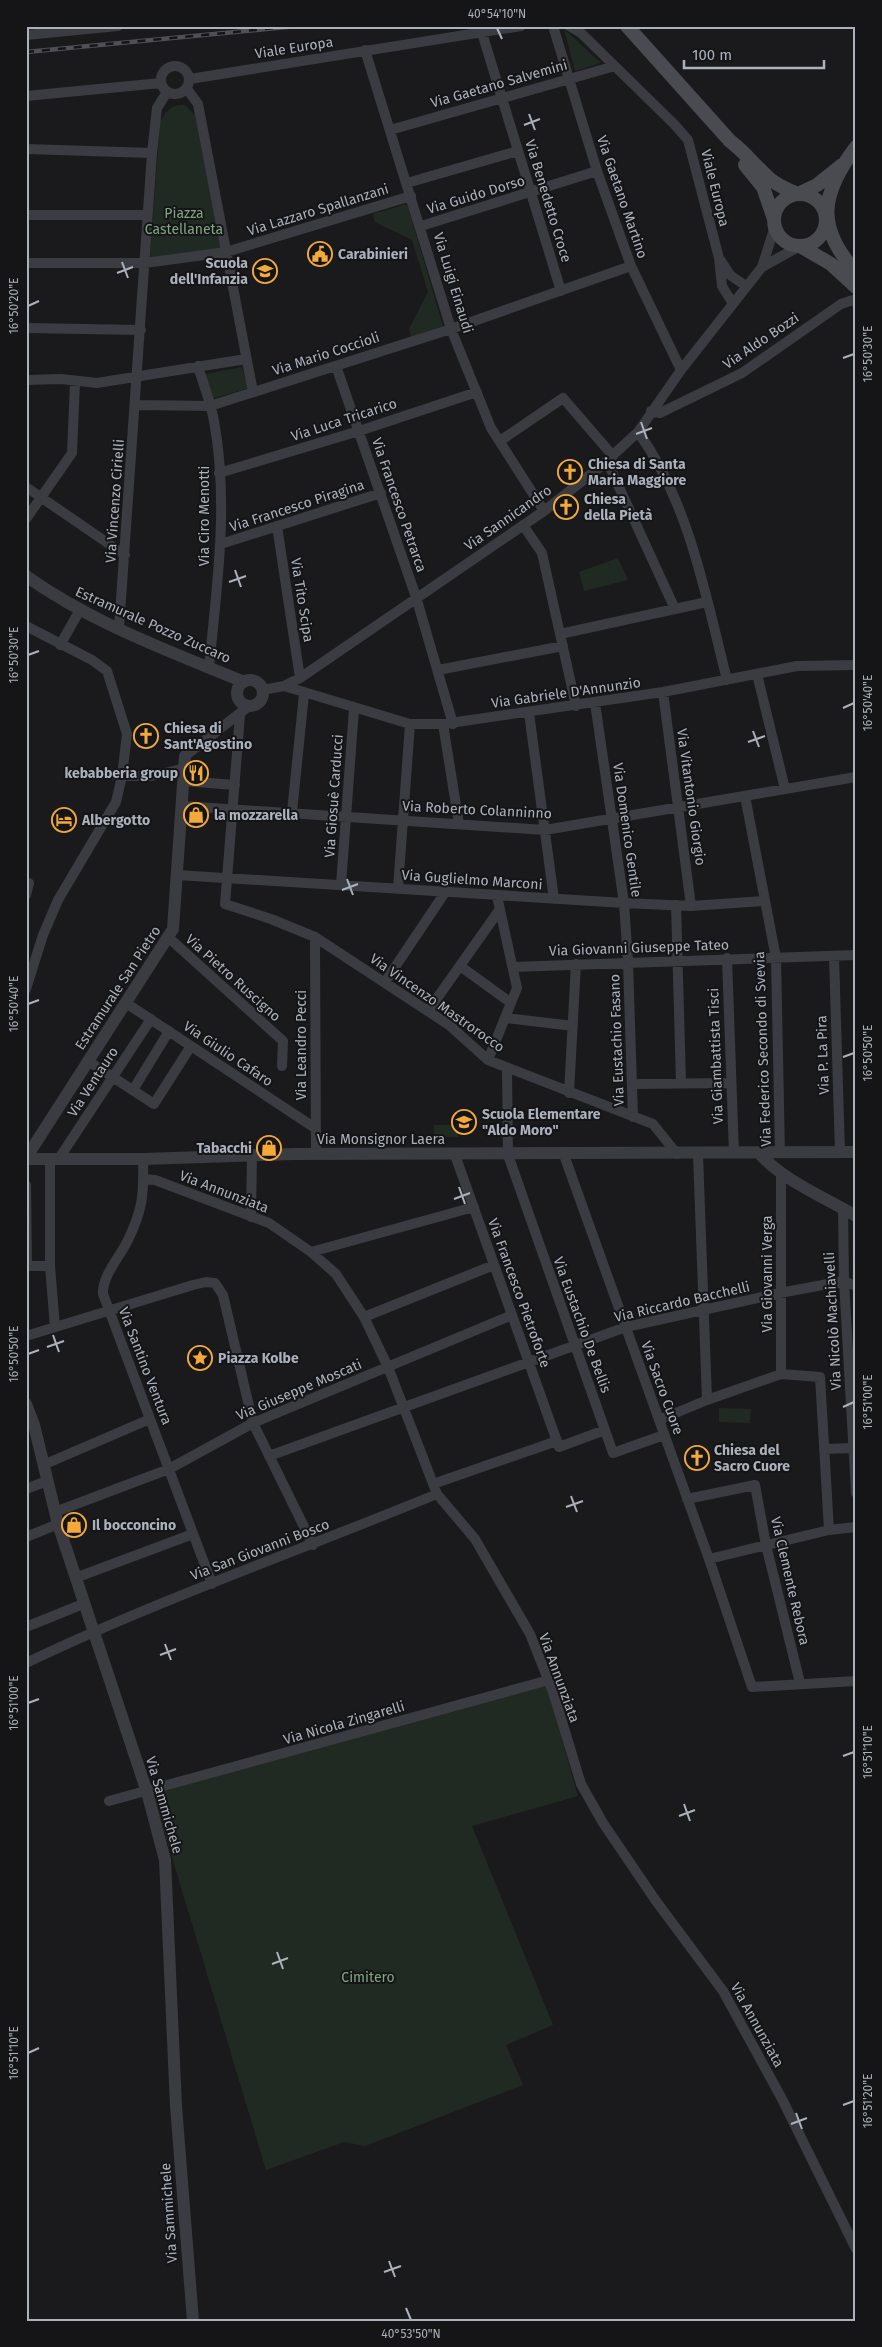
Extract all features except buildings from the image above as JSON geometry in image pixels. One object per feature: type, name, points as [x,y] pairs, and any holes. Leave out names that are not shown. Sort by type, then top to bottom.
[{"type":"main road","points":[[627,26],[730,141],[746,153],[770,179],[798,194],[805,195],[819,202],[826,215],[837,246],[856,272]]},
{"type":"main road","points":[[730,141],[739,158],[763,187],[775,222],[784,241],[800,246],[831,264],[856,286]]},
{"type":"main road","points":[[800,246],[808,245],[820,237],[826,223],[829,193],[842,165],[856,147]]},
{"type":"main road","points":[[775,222],[776,212],[784,200],[817,185],[842,165]]},
{"type":"street","points":[[26,35],[118,26]]},
{"type":"street","name":"Viale Europa","points":[[188,84],[364,50],[521,26]]},
{"type":"street","name":"Via Gaetano Martino","points":[[553,26],[597,171],[631,266],[681,370]]},
{"type":"street","name":"Viale Europa","points":[[569,26],[582,33],[688,140],[719,258],[722,286],[733,304]]},
{"type":"street","name":"Via Benedetto Croce","points":[[482,33],[561,291]]},
{"type":"street","name":"Via Luigi Einaudi","points":[[364,50],[421,226],[451,329],[491,428],[544,511]]},
{"type":"street","points":[[164,88],[164,71],[170,66],[182,67],[198,104],[253,392]]},
{"type":"street","name":"Via Gaetano Salvemini","points":[[390,130],[502,96],[615,66]]},
{"type":"street","points":[[26,96],[164,88],[178,94],[188,84]]},
{"type":"street","name":"Via Vincenzo Cirielli","points":[[119,628],[136,405],[152,152],[157,108],[164,88]]},
{"type":"street","points":[[26,150],[152,152]]},
{"type":"street","points":[[407,183],[518,151]]},
{"type":"street","name":"Via Guido Dorso","points":[[421,226],[597,171]]},
{"type":"street","name":"Via Lazzaro Spallanzani","points":[[26,263],[145,263],[226,252],[411,196]]},
{"type":"street","points":[[26,215],[147,215]]},
{"type":"street","points":[[762,267],[775,222]]},
{"type":"street","points":[[762,267],[800,246]]},
{"type":"street","name":"Viale Europa","points":[[719,258],[730,275],[746,286]]},
{"type":"street","name":"Via Mario Coccioli","points":[[136,405],[210,406],[451,329],[631,266]]},
{"type":"street","name":"Via Sannicandro","points":[[262,690],[284,686],[300,678],[416,597],[523,526],[610,458],[638,432],[681,370],[762,267]]},
{"type":"street","name":"Via Aldo Bozzi","points":[[651,411],[660,413],[742,373],[840,304],[853,300],[856,303]]},
{"type":"street","points":[[26,328],[141,330]]},
{"type":"street","points":[[26,380],[61,379],[97,383],[246,359]]},
{"type":"street","name":"Via Ciro Menotti","points":[[198,366],[214,420],[219,474],[221,544],[209,667]]},
{"type":"street","name":"Via Francesco Petrarca","points":[[336,366],[416,597],[438,670],[448,724],[459,824]]},
{"type":"street","points":[[26,519],[72,453],[75,382]]},
{"type":"street","name":"Via Luca Tricarico","points":[[219,474],[477,392]]},
{"type":"street","points":[[500,441],[563,398],[610,458],[675,608]]},
{"type":"street","points":[[638,432],[657,458],[698,562],[727,680]]},
{"type":"street","points":[[26,487],[125,554]]},
{"type":"street","name":"Via Francesco Piragina","points":[[221,544],[381,493]]},
{"type":"street","name":"Via Tito Scipa","points":[[277,526],[300,678]]},
{"type":"street","points":[[523,526],[542,553],[576,706]]},
{"type":"street","name":"Estramurale Pozzo Zuccaro","points":[[26,576],[80,610],[194,663],[209,667],[244,682]]},
{"type":"street","points":[[560,634],[707,602]]},
{"type":"street","points":[[60,644],[80,610]]},
{"type":"street","points":[[26,626],[92,660],[107,671],[127,734],[122,776],[116,802],[58,900],[42,934],[26,989]]},
{"type":"street","points":[[438,670],[563,646]]},
{"type":"street","name":"Via Gabriele D'Annunzio","points":[[284,686],[304,694],[410,724],[448,724],[663,692],[797,666],[856,665]]},
{"type":"street","points":[[756,674],[785,789]]},
{"type":"street","points":[[107,773],[122,776],[155,776],[185,768],[245,710],[258,703],[262,690],[256,682],[244,682],[237,694],[245,710],[234,785],[227,878]]},
{"type":"street","name":"Via Vitantonio Giorgio","points":[[663,692],[691,906]]},
{"type":"street","points":[[292,812],[304,694]]},
{"type":"street","name":"Via Domenico Gentile","points":[[594,703],[624,903],[628,962]]},
{"type":"street","name":"Via Giosuè Carducci","points":[[341,885],[354,709]]},
{"type":"street","points":[[529,713],[554,899]]},
{"type":"street","points":[[398,888],[410,724]]},
{"type":"street","points":[[185,768],[234,785]]},
{"type":"street","name":"Estramurale San Pietro","points":[[26,1158],[169,938],[175,922],[185,768]]},
{"type":"street","name":"Via Roberto Colanninno","points":[[182,806],[545,830],[679,809],[856,777]]},
{"type":"street","name":"Via Federico Secondo di Svevia","points":[[745,796],[776,958],[780,1153]]},
{"type":"street","name":"Via Guglielmo Marconi","points":[[177,874],[624,903],[691,906],[765,901]]},
{"type":"street","name":"Via Vincenzo Mastrorocco","points":[[227,878],[225,904],[271,919],[315,937],[449,1025],[488,1060],[653,1124],[677,1154]]},
{"type":"street","points":[[26,896],[29,883]]},
{"type":"street","points":[[385,982],[446,891]]},
{"type":"street","points":[[488,1060],[517,988],[497,896]]},
{"type":"street","points":[[676,905],[681,1083]]},
{"type":"street","points":[[428,1011],[500,909]]},
{"type":"street","name":"Via Leandro Pecci","points":[[315,937],[316,1154]]},
{"type":"street","name":"Via Pietro Ruscigno","points":[[169,938],[283,1041],[282,1066]]},
{"type":"street","name":"Via Giovanni Giuseppe Tateo","points":[[513,967],[727,958],[856,955]]},
{"type":"street","name":"Via P. La Pira","points":[[834,956],[840,1152]]},
{"type":"street","name":"Via Giambattista Tisci","points":[[727,958],[734,1153]]},
{"type":"street","name":"Via Eustachio Fasano","points":[[628,962],[633,1117]]},
{"type":"street","points":[[569,1093],[576,964]]},
{"type":"street","points":[[460,966],[511,1003]]},
{"type":"street","name":"Via Giulio Cafaro","points":[[126,1003],[315,1128]]},
{"type":"street","points":[[506,1018],[573,1026]]},
{"type":"street","name":"Via Ventauro","points":[[54,1160],[113,1077],[151,1019]]},
{"type":"street","points":[[133,1090],[169,1031]]},
{"type":"street","points":[[88,1061],[154,1104],[191,1046]]},
{"type":"street","name":"Via Eustachio De Bellis","points":[[507,1068],[508,1155],[613,1453],[664,1434]]},
{"type":"street","points":[[632,1084],[731,1083]]},
{"type":"street","name":"Via Monsignor Laera","points":[[26,1158],[54,1160],[316,1154],[564,1155],[856,1152]]},
{"type":"street","name":"Via Francesco Pietroforte","points":[[455,1154],[557,1441]]},
{"type":"street","points":[[698,1154],[702,1310],[707,1400]]},
{"type":"street","points":[[760,1154],[781,1173],[856,1216]]},
{"type":"street","name":"Via Sacro Cuore","points":[[564,1155],[709,1559],[752,1687],[800,1683]]},
{"type":"street","points":[[252,1156],[252,1217]]},
{"type":"street","name":"Via Santino Ventura","points":[[143,1159],[144,1192],[137,1218],[102,1287],[102,1294],[212,1584]]},
{"type":"street","points":[[54,1160],[50,1266],[55,1326]]},
{"type":"street","name":"Via Giovanni Verga","points":[[781,1173],[781,1374]]},
{"type":"street","name":"Via Annunziata","points":[[144,1179],[155,1180],[268,1224],[311,1252],[336,1274],[364,1317],[388,1367],[435,1489],[475,1539],[530,1634],[549,1680],[576,1771],[587,1796],[656,1901],[723,1991],[782,2099],[856,2249]]},
{"type":"street","points":[[26,1185],[27,1266],[50,1266]]},
{"type":"street","points":[[311,1252],[474,1207]]},
{"type":"street","name":"Via Nicolò Machiavelli","points":[[843,1208],[844,1281],[852,1374],[856,1493]]},
{"type":"street","points":[[364,1317],[494,1265]]},
{"type":"street","points":[[844,1281],[856,1286]]},
{"type":"street","name":"Via Riccardo Bacchelli","points":[[269,1456],[626,1327],[844,1281]]},
{"type":"street","points":[[26,1336],[193,1284],[215,1283],[223,1296],[253,1423],[313,1545]]},
{"type":"street","name":"Via Giuseppe Moscati","points":[[26,1537],[57,1518],[169,1469],[253,1423],[512,1316]]},
{"type":"street","points":[[659,1420],[707,1400],[781,1374],[820,1377],[830,1530]]},
{"type":"street","name":"Via Sammichele","points":[[26,1404],[30,1427],[75,1578],[147,1792],[165,1860],[176,2106],[193,2321]]},
{"type":"street","points":[[42,1465],[150,1419]]},
{"type":"street","name":"Via San Giovanni Bosco","points":[[26,1663],[92,1632],[313,1545],[435,1489],[557,1441],[559,1447],[605,1430]]},
{"type":"street","points":[[824,1450],[853,1448]]},
{"type":"street","points":[[26,1489],[47,1481]]},
{"type":"street","name":"Via Clemente Rebora","points":[[687,1499],[755,1485],[766,1546],[800,1683]]},
{"type":"street","points":[[709,1559],[830,1530],[856,1527]]},
{"type":"street","points":[[75,1578],[193,1534]]},
{"type":"street","points":[[26,1627],[83,1604]]},
{"type":"street","name":"Via Nicola Zingarelli","points":[[109,1801],[549,1680]]},
{"type":"street","points":[[800,1683],[856,1681]]},
{"type":"green space","points":[[564,29],[601,63],[575,71]]},
{"type":"green space","name":"Piazza Castellaneta","points":[[185,105],[195,115],[221,248],[150,258],[160,122],[170,109]]},
{"type":"green space","points":[[407,204],[443,326],[411,337],[409,329],[428,292],[412,240],[375,222],[373,214]]},
{"type":"green space","points":[[242,367],[248,388],[212,399],[205,374]]},
{"type":"green space","points":[[618,558],[628,580],[584,591],[579,572]]},
{"type":"green space","points":[[434,1125],[458,1125],[458,1137],[434,1137]]},
{"type":"green space","points":[[719,1408],[751,1409],[750,1423],[719,1422]]},
{"type":"green space","name":"Cimitero","points":[[546,1684],[578,1796],[472,1826],[553,2025],[506,2045],[523,2085],[365,2146],[344,2142],[266,2170],[153,1794]]},
{"type":"waterway","points":[[457,2321],[462,2321]]},
{"type":"railway","points":[[26,52],[297,26]]},
{"type":"place","name":"Carabinieri","points":[[320,254]]},
{"type":"place","name":"Scuola dell'Infanzia","points":[[265,271]]},
{"type":"place","name":"Chiesa di Santa Maria Maggiore","points":[[570,472]]},
{"type":"place","name":"Chiesa della Pietà","points":[[566,507]]},
{"type":"place","name":"Chiesa di Sant'Agostino","points":[[146,736]]},
{"type":"place","name":"kebabberia group","points":[[196,773]]},
{"type":"place","name":"la mozzarella","points":[[196,815]]},
{"type":"place","name":"Albergotto","points":[[64,820]]},
{"type":"place","name":"Scuola Elementare \"Aldo Moro\"","points":[[464,1122]]},
{"type":"place","name":"Tabacchi","points":[[269,1148]]},
{"type":"place","name":"Piazza Kolbe","points":[[200,1358]]},
{"type":"place","name":"Chiesa del Sacro Cuore","points":[[697,1458]]},
{"type":"place","name":"Il bocconcino","points":[[74,1525]]}]
